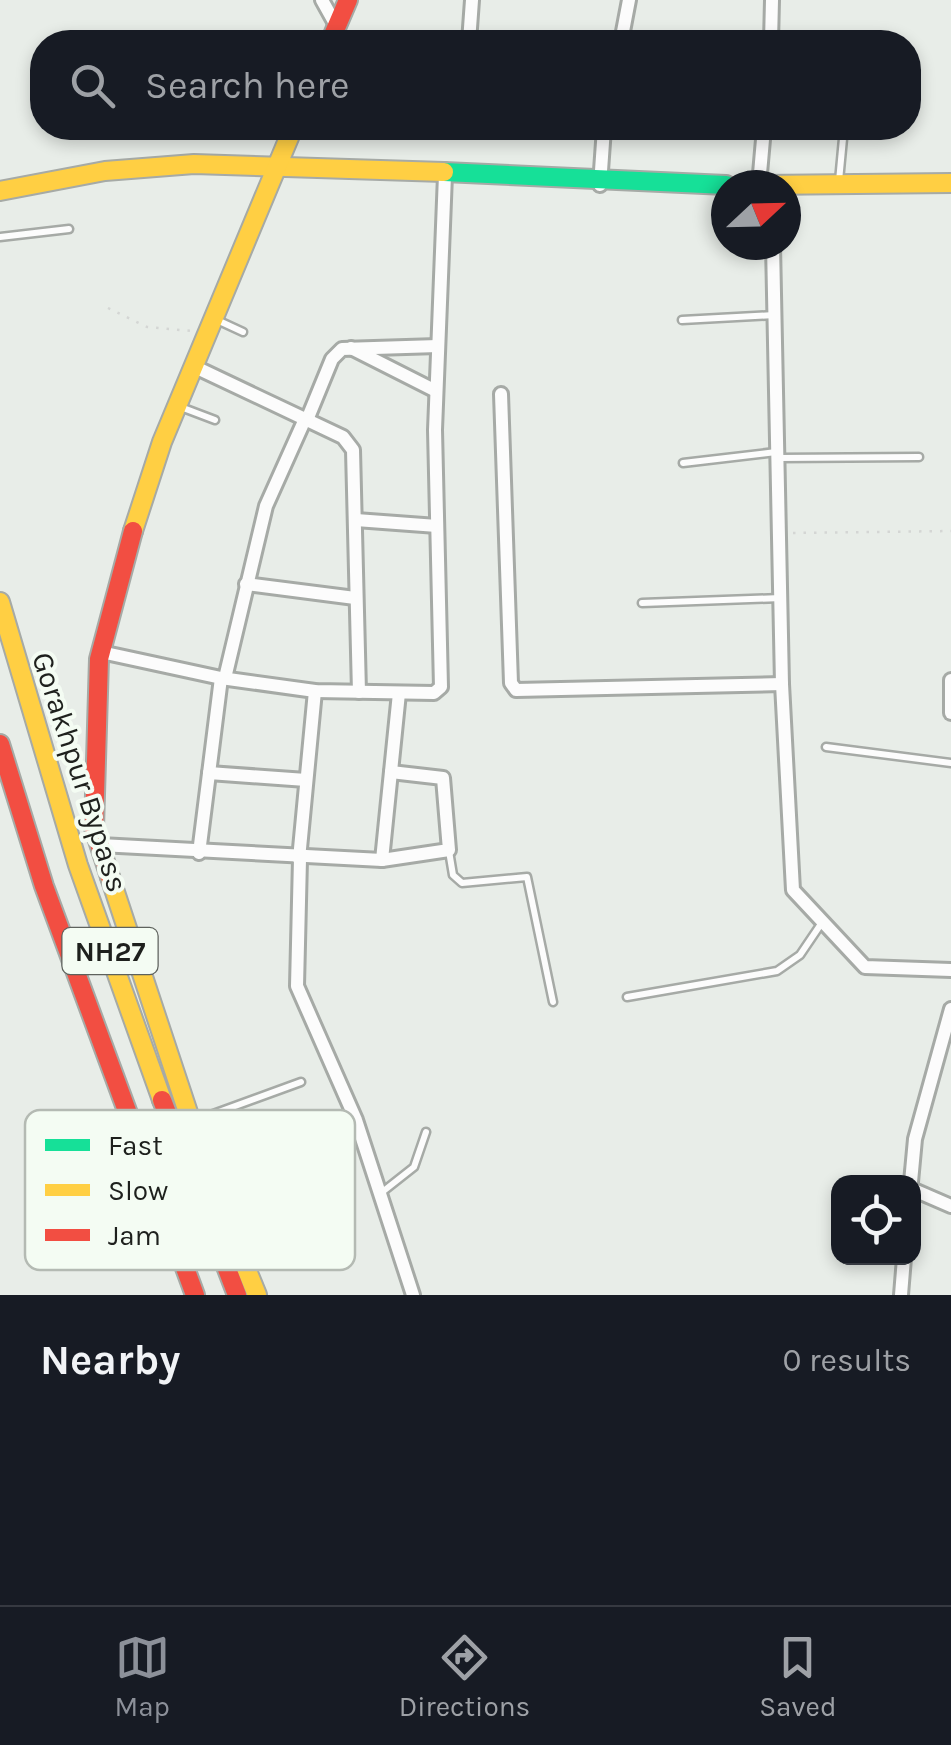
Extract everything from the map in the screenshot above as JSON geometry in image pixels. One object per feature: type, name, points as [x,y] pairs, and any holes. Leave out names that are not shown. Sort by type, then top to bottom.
[{"type":"main road","points":[[335,30],[348,0]]},
{"type":"main road","points":[[188,1110],[94,828],[101,652],[120,572],[177,406],[287,140]]},
{"type":"main road","points":[[0,191],[119,169],[276,165],[600,185],[711,185]]},
{"type":"main road","points":[[801,185],[951,182]]},
{"type":"main road","name":"Gorakhpur Bypass","points":[[0,602],[35,737],[167,1110]]},
{"type":"main road","name":"NH27","points":[[0,744],[50,903],[127,1110]]},
{"type":"main road","name":"NH27","points":[[187,1270],[196,1295]]},
{"type":"main road","name":"Gorakhpur Bypass","points":[[227,1270],[237,1295]]},
{"type":"main road","points":[[247,1270],[257,1295]]},
{"type":"street","points":[[322,0],[331,30]]},
{"type":"street","points":[[470,30],[472,0]]},
{"type":"street","points":[[623,30],[629,0]]},
{"type":"street","points":[[771,30],[772,0]]},
{"type":"street","points":[[600,185],[603,140]]},
{"type":"street","points":[[760,170],[763,140]]},
{"type":"street","points":[[101,652],[223,678],[315,691],[434,693],[441,686],[436,391],[445,175]]},
{"type":"street","points":[[773,260],[782,533],[782,684],[793,890],[801,904],[824,920],[865,967],[951,970]]},
{"type":"street","points":[[200,853],[223,678],[266,506],[332,360],[348,347],[438,346]]},
{"type":"street","points":[[348,347],[436,391]]},
{"type":"street","points":[[193,366],[342,438],[353,450],[359,692]]},
{"type":"street","points":[[501,394],[511,683],[516,690],[782,684]]},
{"type":"street","points":[[356,520],[437,526]]},
{"type":"street","points":[[246,584],[355,598]]},
{"type":"street","points":[[951,680],[951,713]]},
{"type":"street","points":[[315,691],[299,859],[298,986],[352,1110]]},
{"type":"street","points":[[382,860],[399,692]]},
{"type":"street","points":[[100,845],[299,859],[382,860],[449,850],[443,778],[391,772]]},
{"type":"street","points":[[209,773],[306,780]]},
{"type":"street","points":[[912,1175],[915,1139],[945,1052],[951,1010]]},
{"type":"street","points":[[355,1118],[413,1295]]},
{"type":"street","points":[[921,1193],[951,1206]]},
{"type":"street","points":[[901,1295],[903,1265]]},
{"type":"lane","points":[[838,184],[843,140]]},
{"type":"lane","points":[[0,237],[69,229]]},
{"type":"lane","points":[[682,320],[774,315]]},
{"type":"lane","points":[[210,325],[244,332]]},
{"type":"lane","points":[[177,406],[215,420]]},
{"type":"lane","points":[[683,463],[778,455],[919,456]]},
{"type":"lane","points":[[642,603],[782,598]]},
{"type":"lane","points":[[826,747],[951,763]]},
{"type":"lane","points":[[449,850],[454,876],[462,883],[527,877],[553,1002]]},
{"type":"lane","points":[[627,997],[777,971],[800,955],[824,920]]},
{"type":"lane","points":[[223,1110],[301,1082]]},
{"type":"lane","points":[[378,1195],[414,1167],[426,1132]]},
{"type":"path","points":[[108,308],[147,326],[210,325]]},
{"type":"path","points":[[782,533],[951,532]]},
{"type":"traffic: fast","points":[[444,172],[711,184]]},
{"type":"traffic: slow","points":[[133,531],[162,442],[288,140]]},
{"type":"traffic: slow","points":[[0,191],[105,171],[194,164],[444,172]]},
{"type":"traffic: slow","points":[[801,185],[951,183]]},
{"type":"traffic: slow","points":[[0,602],[78,865],[162,1100]]},
{"type":"traffic: slow","points":[[110,877],[187,1110]]},
{"type":"traffic: slow","points":[[247,1270],[257,1295]]},
{"type":"traffic: jam","points":[[335,30],[348,0]]},
{"type":"traffic: jam","points":[[110,877],[94,828],[99,659],[133,531]]},
{"type":"traffic: jam","points":[[0,744],[44,886],[127,1110]]},
{"type":"traffic: jam","points":[[162,1100],[166,1110]]},
{"type":"traffic: jam","points":[[186,1270],[195,1295]]},
{"type":"traffic: jam","points":[[227,1270],[237,1295]]}]
